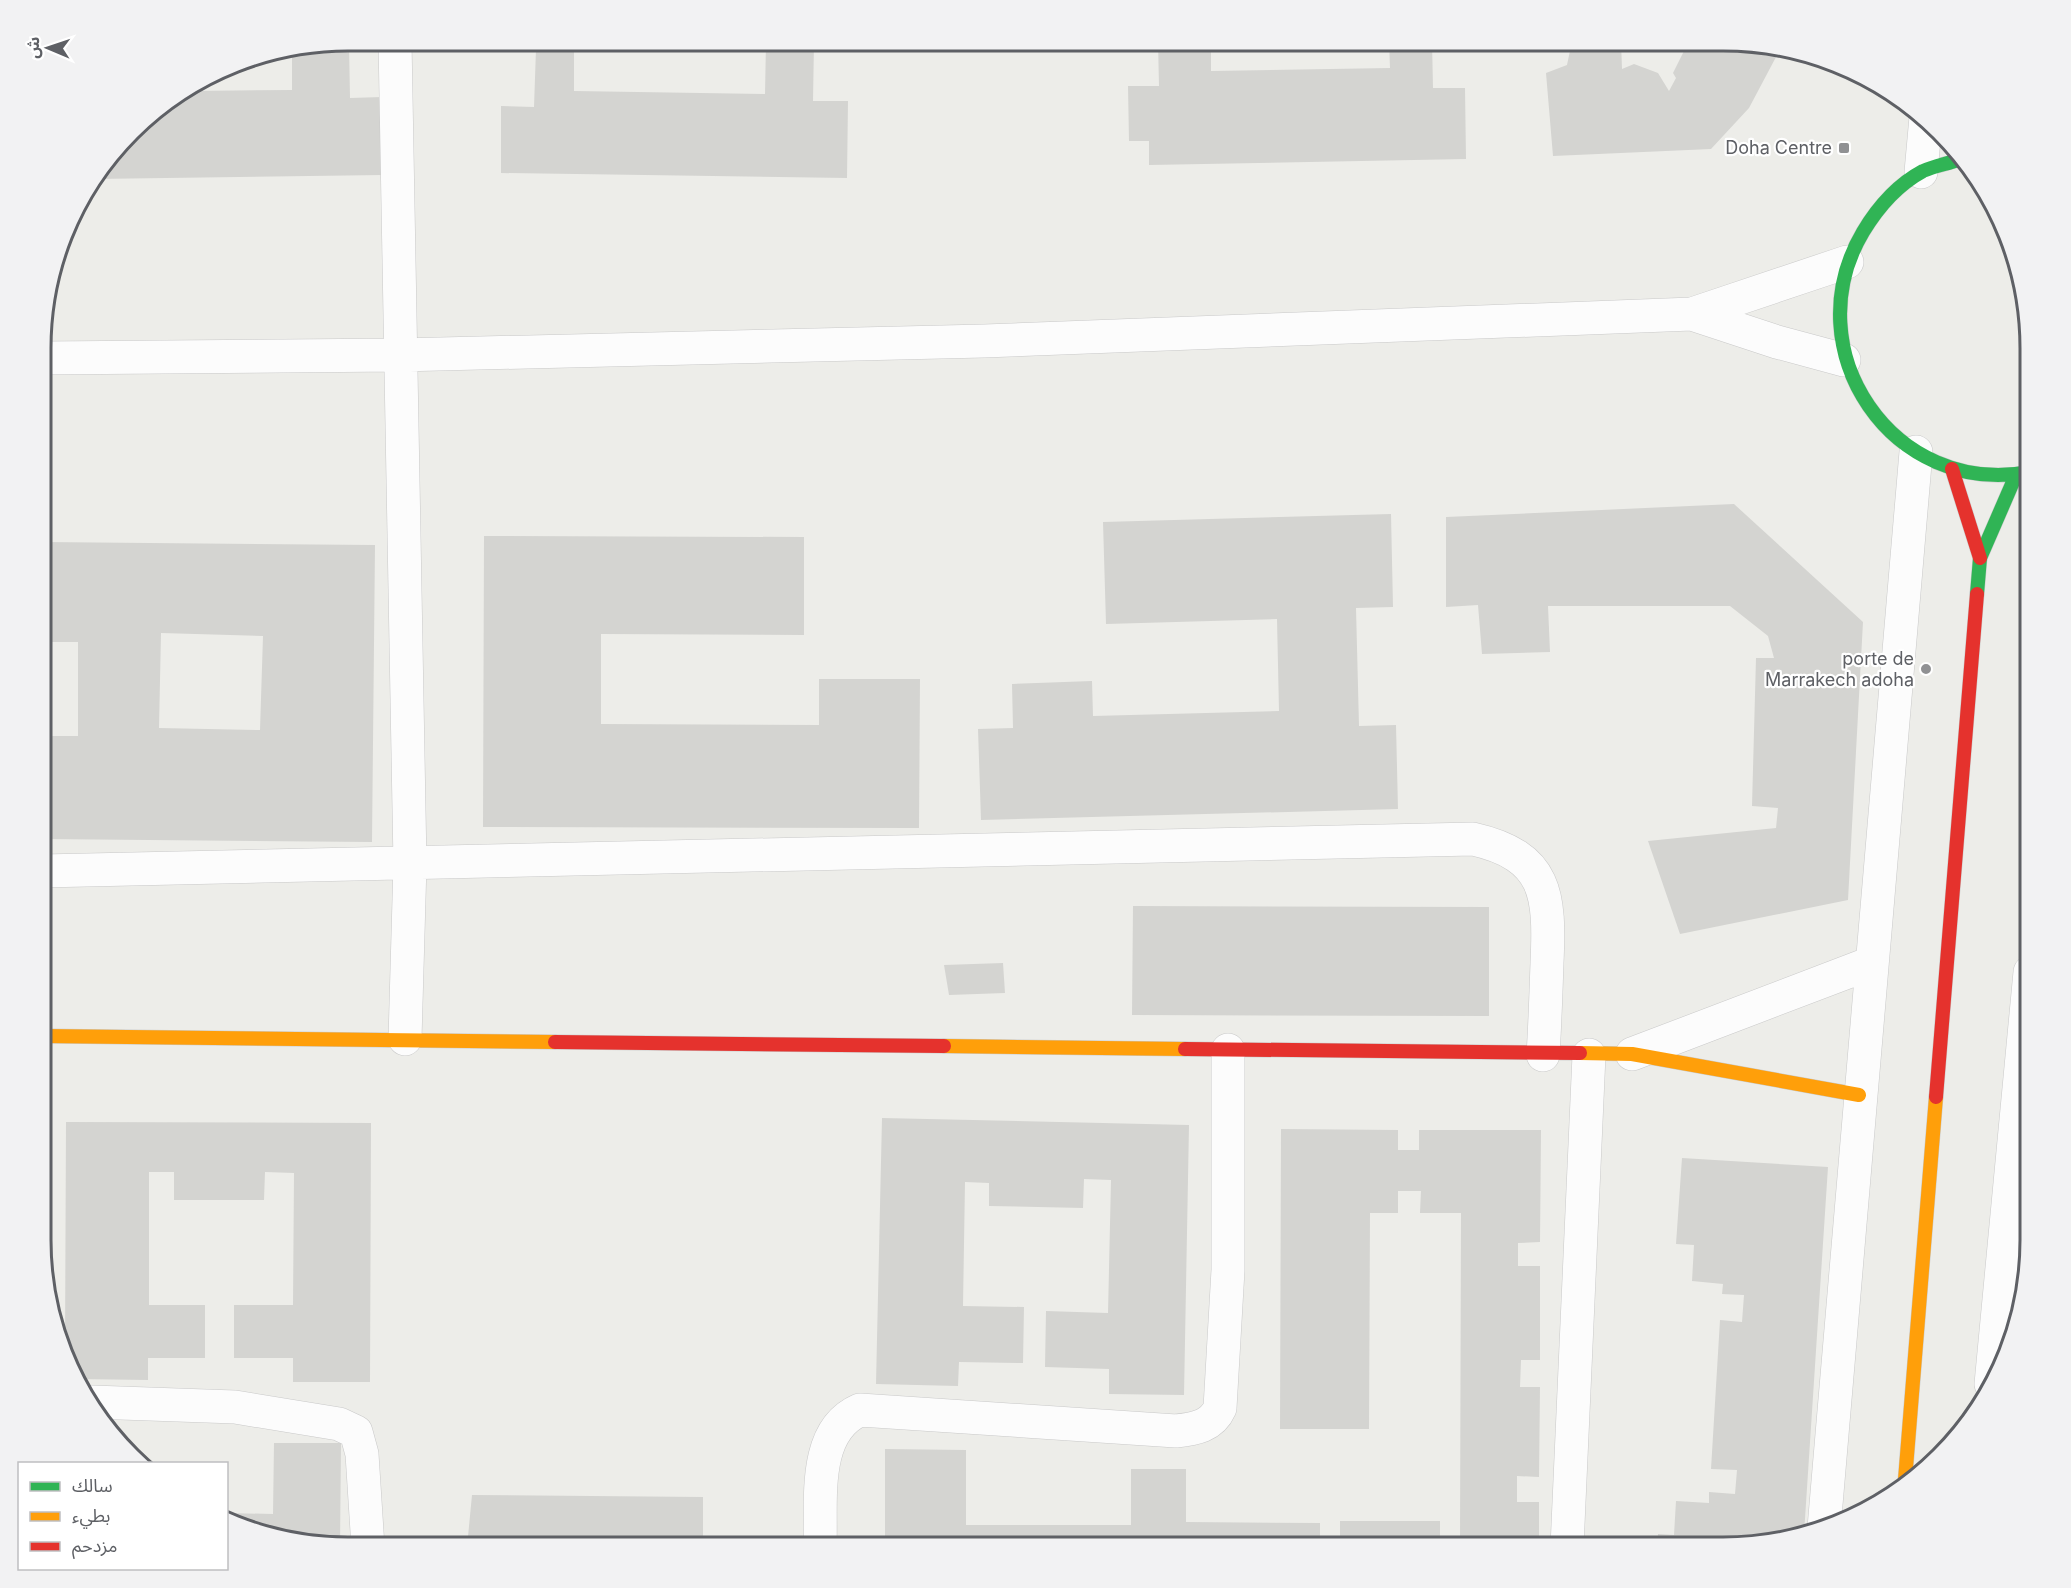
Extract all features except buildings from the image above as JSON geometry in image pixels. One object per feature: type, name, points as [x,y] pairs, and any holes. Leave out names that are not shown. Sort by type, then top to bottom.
[{"type":"street","points":[[395,51],[410,864],[405,1040]]},
{"type":"street","points":[[1922,172],[1925,131]]},
{"type":"street","points":[[1954,162],[1922,172],[1875,210],[1847,262],[1839,294],[1839,327],[1844,360],[1860,396],[1884,428],[1916,452],[1952,469],[1984,475],[2020,474]]},
{"type":"street","points":[[51,358],[399,355],[984,341],[1692,314],[1847,262]]},
{"type":"street","points":[[1692,314],[1777,342],[1844,360]]},
{"type":"street","points":[[1825,1519],[1859,1095],[1916,452]]},
{"type":"street","points":[[1952,469],[1980,558]]},
{"type":"street","points":[[1905,1475],[1980,558],[2016,475]]},
{"type":"street","points":[[51,871],[1473,838],[1502,845],[1520,858],[1535,874],[1545,894],[1549,923],[1544,1055]]},
{"type":"street","points":[[1632,1054],[1871,963]]},
{"type":"street","points":[[51,1036],[1544,1055],[1632,1054],[1859,1095]]},
{"type":"street","points":[[820,1537],[827,1445],[845,1416],[860,1410],[1176,1431],[1201,1426],[1217,1414],[1222,1375],[1228,1270],[1228,1050]]},
{"type":"street","points":[[1568,1537],[1590,1055]]},
{"type":"street","points":[[1993,1362],[2020,1078]]},
{"type":"street","points":[[99,1402],[235,1407],[339,1424],[350,1428],[356,1432],[362,1454],[367,1537]]},
{"type":"traffic: fast","points":[[1954,161],[1923,171],[1905,183],[1882,205],[1863,232],[1844,277],[1840,323],[1849,367],[1869,406],[1898,439],[1936,462],[1981,474],[2020,472]]},
{"type":"traffic: fast","points":[[1977,594],[1980,558],[2016,475]]},
{"type":"traffic: slow","points":[[51,1036],[555,1042]]},
{"type":"traffic: slow","points":[[944,1046],[1185,1049]]},
{"type":"traffic: slow","points":[[1580,1053],[1632,1054],[1859,1095]]},
{"type":"traffic: slow","points":[[1905,1475],[1936,1097]]},
{"type":"traffic: jam","points":[[1952,469],[1980,558]]},
{"type":"traffic: jam","points":[[1936,1097],[1977,594]]},
{"type":"traffic: jam","points":[[555,1042],[944,1046]]},
{"type":"traffic: jam","points":[[1185,1049],[1580,1053]]},
{"type":"place","name":"Doha Centre","points":[[1844,148]]},
{"type":"place","name":"porte de Marrakech adoha","points":[[1926,669]]}]
